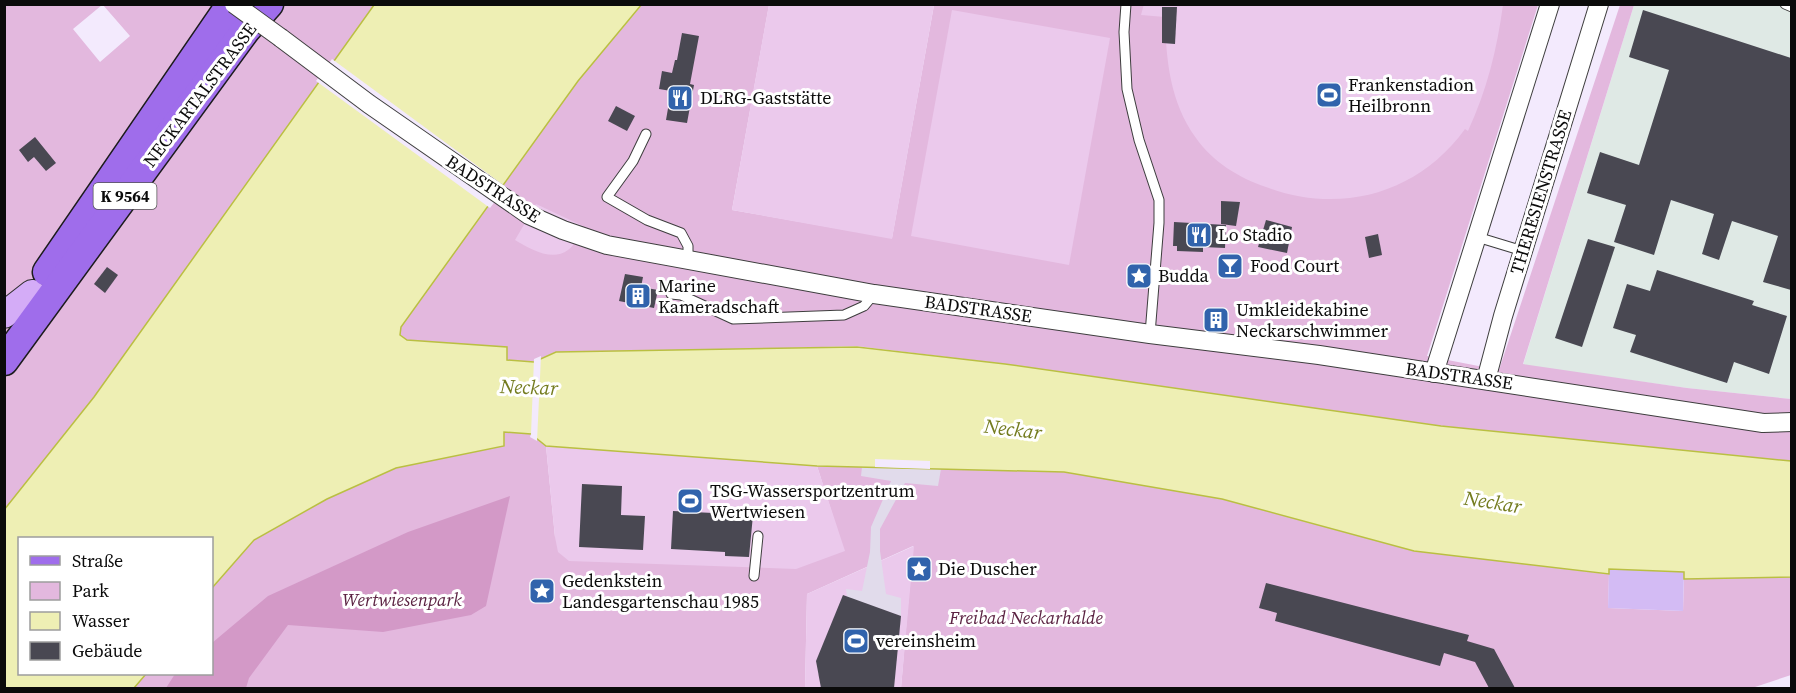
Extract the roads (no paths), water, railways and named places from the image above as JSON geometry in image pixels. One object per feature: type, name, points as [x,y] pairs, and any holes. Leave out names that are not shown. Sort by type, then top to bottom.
[{"type":"main road","name":"NECKARTALSTRASSE","points":[[4,361],[245,31],[269,4]]},
{"type":"main road","name":"NECKARTALSTRASSE","points":[[4,332],[229,9]]},
{"type":"street","points":[[1434,373],[1550,4]]},
{"type":"street","name":"THERESIENSTRASSE","points":[[1486,380],[1599,4]]},
{"type":"street","name":"BADSTRASSE","points":[[229,9],[529,215],[574,235],[607,245],[874,294],[1150,334],[1319,355],[1762,423],[1791,422]]},
{"type":"street","points":[[4,315],[32,293]]},
{"type":"lane","points":[[1785,4],[1791,7]]},
{"type":"lane","points":[[1124,5],[1127,89],[1139,140],[1159,200],[1160,223],[1150,334]]},
{"type":"lane","points":[[646,134],[633,161],[607,197],[647,220],[681,232],[688,246],[688,259]]},
{"type":"lane","points":[[1477,237],[1523,251]]},
{"type":"lane","points":[[671,294],[681,295],[733,319],[844,315],[864,306],[874,294]]},
{"type":"lane","points":[[754,576],[758,536]]},
{"type":"water","name":"Neckar","points":[[642,4],[578,81],[401,327],[400,335],[407,340],[507,347],[507,360],[534,362],[556,352],[857,347],[1005,364],[1441,426],[1791,461],[1792,577],[1684,579],[1684,572],[1609,569],[1609,574],[1414,551],[1222,499],[1064,472],[817,466],[546,446],[531,434],[504,432],[504,446],[396,468],[327,499],[254,540],[213,587],[213,537],[18,537],[18,675],[145,675],[134,688],[5,688],[4,510],[94,397],[374,5]]},
{"type":"place","name":"Frankenstadion Heilbronn","points":[[1329,95]]},
{"type":"place","name":"DLRG-Gaststätte","points":[[680,98]]},
{"type":"place","name":"Lo Stadio","points":[[1199,235]]},
{"type":"place","name":"Food Court","points":[[1230,266]]},
{"type":"place","name":"Budda","points":[[1139,276]]},
{"type":"place","name":"Marine Kameradschaft","points":[[638,296]]},
{"type":"place","name":"Umkleidekabine Neckarschwimmer","points":[[1216,320]]},
{"type":"place","name":"TSG-Wassersportzentrum Wertwiesen","points":[[690,501]]},
{"type":"place","name":"Die Duscher","points":[[919,569]]},
{"type":"place","name":"Gedenkstein Landesgartenschau 1985","points":[[542,591]]},
{"type":"place","name":"vereinsheim","points":[[856,641]]},
{"type":"park label","name":"Wertwiesenpark","points":[[402,600]]},
{"type":"park label","name":"Freibad Neckarhalde","points":[[1026,618]]}]
